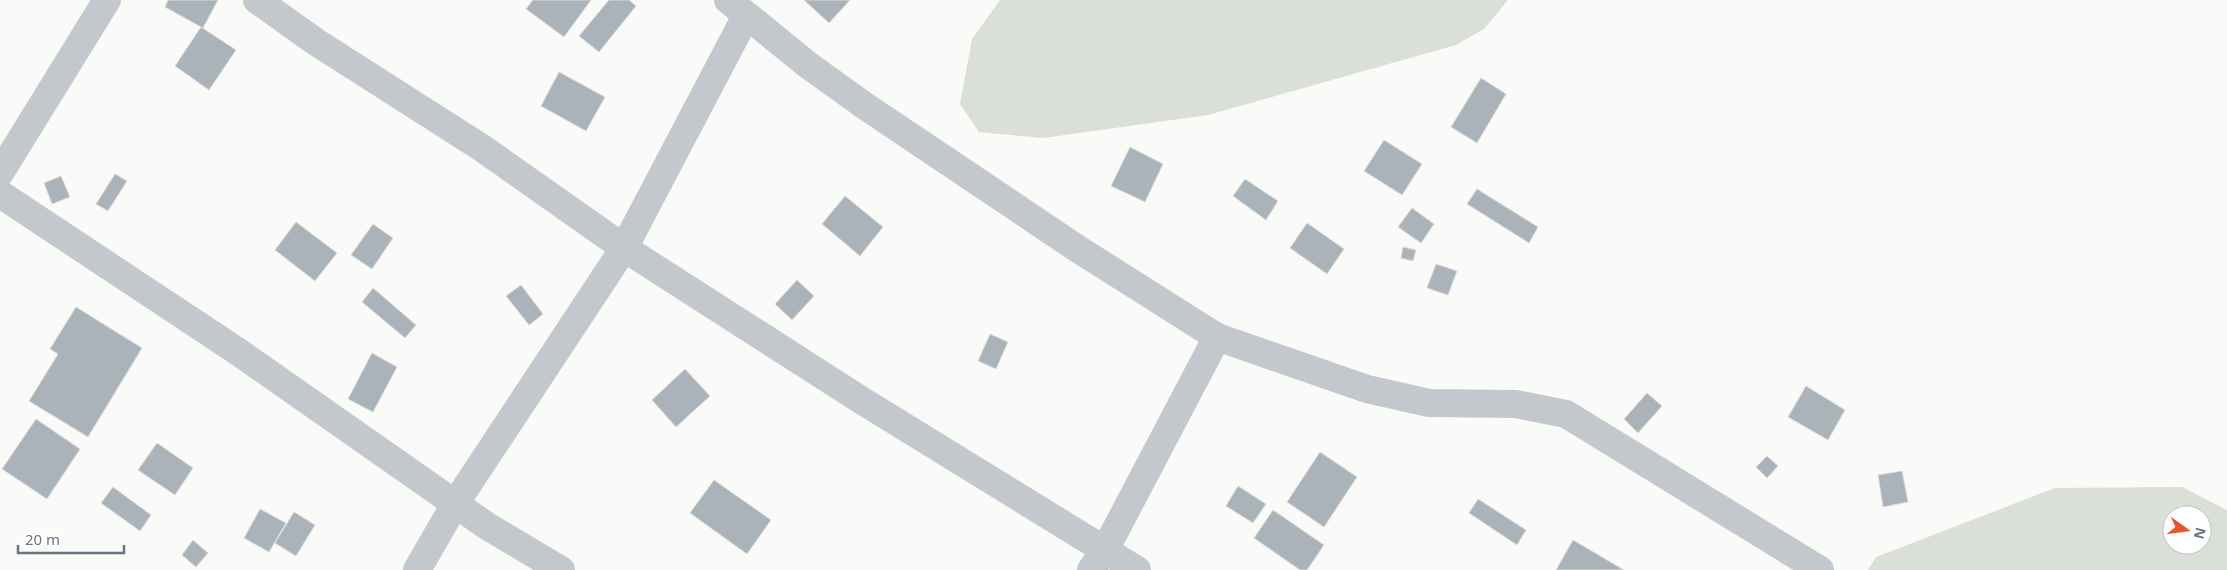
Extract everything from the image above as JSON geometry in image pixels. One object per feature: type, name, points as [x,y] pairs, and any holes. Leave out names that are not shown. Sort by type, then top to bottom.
[{"type":"street","points":[[0,173],[106,0]]},
{"type":"street","points":[[257,0],[316,42],[482,148],[624,248],[861,400],[1098,560],[1137,570]]},
{"type":"street","points":[[417,570],[455,504],[624,248],[737,8],[808,66],[865,106],[1078,249],[1218,338],[1368,389],[1429,403],[1516,404],[1566,414],[1820,570]]},
{"type":"street","points":[[0,194],[238,351],[455,504],[560,570]]},
{"type":"street","points":[[1098,560],[1218,338]]},
{"type":"shaded area","points":[[1000,0],[1508,0],[1484,29],[1456,45],[1208,115],[1043,138],[979,132],[960,104],[972,39]]},
{"type":"shaded area","points":[[2182,487],[2227,510],[2227,570],[1868,570],[1876,557],[2055,488]]},
{"type":"building","points":[[168,0],[218,0],[203,28],[165,7]]},
{"type":"building","points":[[533,0],[591,0],[564,37],[526,9]]},
{"type":"building","points":[[609,0],[629,0],[636,6],[599,52],[579,36]]},
{"type":"building","points":[[804,0],[850,0],[829,23]]},
{"type":"building","points":[[201,27],[236,50],[209,90],[175,66]]},
{"type":"building","points":[[559,72],[605,97],[586,131],[541,106]]},
{"type":"building","points":[[1481,78],[1506,94],[1477,143],[1451,127]]},
{"type":"building","points":[[1384,140],[1422,164],[1402,195],[1364,171]]},
{"type":"building","points":[[1130,147],[1163,164],[1145,202],[1111,186]]},
{"type":"building","points":[[115,174],[127,181],[108,211],[96,204]]},
{"type":"building","points":[[61,176],[70,197],[52,204],[44,183]]},
{"type":"building","points":[[1245,179],[1278,201],[1266,220],[1233,196]]},
{"type":"building","points":[[1477,189],[1538,227],[1529,243],[1467,204]]},
{"type":"building","points":[[845,196],[883,227],[860,256],[822,224]]},
{"type":"building","points":[[1412,208],[1434,224],[1421,243],[1398,227]]},
{"type":"building","points":[[296,222],[337,253],[315,281],[275,250]]},
{"type":"building","points":[[1307,223],[1344,249],[1327,274],[1290,248]]},
{"type":"building","points":[[373,224],[393,238],[372,269],[351,255]]},
{"type":"building","points":[[1403,247],[1416,250],[1413,261],[1401,258]]},
{"type":"building","points":[[1436,264],[1457,271],[1448,295],[1427,288]]},
{"type":"building","points":[[797,280],[814,296],[792,320],[775,304]]},
{"type":"building","points":[[521,285],[543,314],[529,325],[506,296]]},
{"type":"building","points":[[373,288],[416,325],[405,338],[362,302]]},
{"type":"building","points":[[76,307],[142,348],[88,437],[29,401],[58,354],[50,349]]},
{"type":"building","points":[[990,334],[1008,342],[996,369],[978,361]]},
{"type":"building","points":[[372,353],[397,367],[373,412],[348,399]]},
{"type":"building","points":[[685,369],[710,396],[676,427],[652,400]]},
{"type":"building","points":[[1806,386],[1845,410],[1828,440],[1788,417]]},
{"type":"building","points":[[1647,393],[1662,406],[1638,433],[1624,419]]},
{"type":"building","points":[[36,419],[80,449],[47,499],[2,469]]},
{"type":"building","points":[[157,443],[193,468],[175,495],[138,470]]},
{"type":"building","points":[[1320,452],[1357,477],[1324,527],[1287,502]]},
{"type":"building","points":[[1767,456],[1778,466],[1767,478],[1756,467]]},
{"type":"building","points":[[1902,471],[1908,502],[1883,507],[1878,475]]},
{"type":"building","points":[[714,480],[771,520],[747,554],[690,513]]},
{"type":"building","points":[[1238,486],[1266,504],[1253,523],[1226,506]]},
{"type":"building","points":[[113,487],[151,515],[140,531],[101,503]]},
{"type":"building","points":[[1478,499],[1526,530],[1517,545],[1469,513]]},
{"type":"building","points":[[260,509],[286,523],[269,552],[244,538]]},
{"type":"building","points":[[1273,510],[1324,545],[1307,570],[1300,570],[1254,538]]},
{"type":"building","points":[[294,512],[315,525],[296,556],[275,543]]},
{"type":"building","points":[[193,540],[208,553],[196,567],[182,555]]},
{"type":"building","points":[[1573,540],[1624,570],[1556,570]]}]
